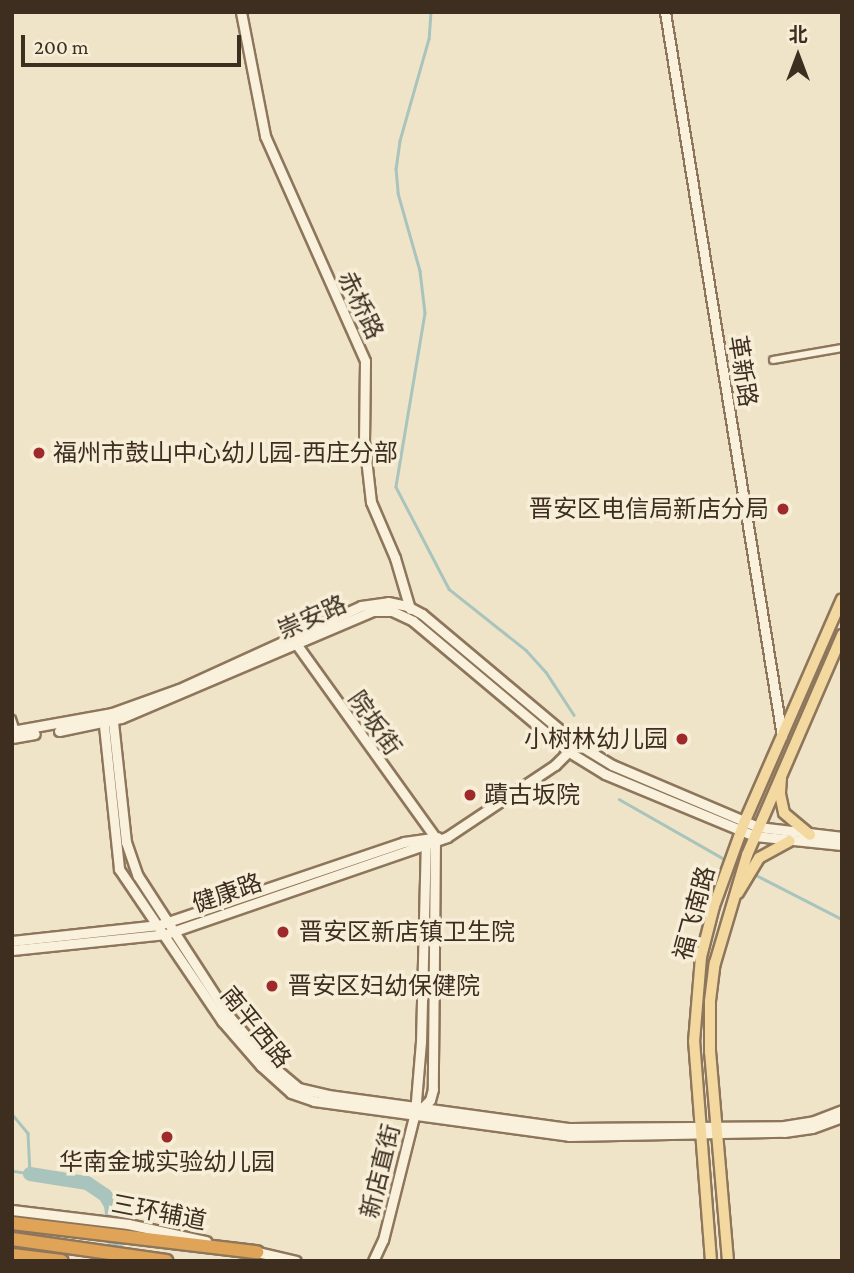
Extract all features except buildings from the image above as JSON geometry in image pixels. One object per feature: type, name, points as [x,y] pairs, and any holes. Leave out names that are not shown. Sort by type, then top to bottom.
[{"type":"highway","points":[[12,1223],[257,1252]]},
{"type":"highway","points":[[12,1239],[166,1261]]},
{"type":"highway","points":[[12,1255],[62,1261]]},
{"type":"main road","name":"福飞南路","points":[[710,1261],[694,1042],[695,998],[707,931],[743,827],[842,599]]},
{"type":"main road","name":"福飞南路","points":[[728,1261],[710,1065],[710,1001],[728,910],[747,855],[782,768],[842,635]]},
{"type":"main road","points":[[782,768],[780,794],[784,813],[810,835]]},
{"type":"main road","points":[[738,886],[759,858],[790,841]]},
{"type":"street","name":"赤桥路","points":[[241,12],[262,129],[339,308],[365,361],[364,441],[371,502],[395,558],[413,621]]},
{"type":"street","name":"革新路","points":[[665,12],[782,736]]},
{"type":"street","points":[[774,360],[842,348]]},
{"type":"street","name":"崇安路","points":[[108,718],[366,605],[388,602],[410,607]]},
{"type":"street","points":[[410,607],[576,743],[612,765],[743,827],[790,841],[842,845]]},
{"type":"street","name":"崇安路","points":[[14,733],[108,718],[166,702],[373,611],[392,611],[413,621],[588,765],[621,782],[743,827]]},
{"type":"street","name":"院坂街","points":[[297,645],[422,823],[430,840]]},
{"type":"street","name":"南平西路","points":[[108,718],[118,863],[124,878],[170,933],[222,1021],[286,1090],[314,1101],[418,1108],[562,1128],[718,1130]]},
{"type":"street","name":"南平西路","points":[[108,718],[127,849],[163,924]]},
{"type":"street","points":[[12,719],[14,733]]},
{"type":"street","name":"健康路","points":[[12,941],[163,924],[404,842],[447,837],[547,770],[576,743]]},
{"type":"street","points":[[756,831],[842,837]]},
{"type":"street","name":"健康路","points":[[12,950],[170,933],[430,840]]},
{"type":"street","name":"新店直街","points":[[383,1240],[418,1108],[430,840]]},
{"type":"street","name":"新店直街","points":[[418,1108],[433,1088],[430,840]]},
{"type":"street","points":[[718,1130],[794,1125],[842,1110]]},
{"type":"street","points":[[718,1130],[793,1131],[842,1117]]},
{"type":"street","name":"三环辅道","points":[[12,1210],[128,1224],[296,1261]]},
{"type":"street","points":[[373,1261],[383,1240]]},
{"type":"street","points":[[382,1261],[383,1240]]},
{"type":"waterway","points":[[431,12],[429,39],[400,141],[396,168],[398,193],[420,271],[425,313],[396,487],[449,589],[526,650],[546,672],[574,715]]},
{"type":"waterway","points":[[619,799],[726,860]]},
{"type":"waterway","points":[[754,874],[842,919]]},
{"type":"waterway","points":[[12,1114],[28,1133],[30,1174],[12,1171]]},
{"type":"waterway","points":[[30,1174],[87,1183],[105,1195],[111,1205],[117,1261]]},
{"type":"place","name":"福州市鼓山中心幼儿园-西庄分部","points":[[39,453]]},
{"type":"place","name":"晋安区电信局新店分局","points":[[783,509]]},
{"type":"place","name":"小树林幼儿园","points":[[682,739]]},
{"type":"place","name":"蹟古坂院","points":[[470,795]]},
{"type":"place","name":"晋安区新店镇卫生院","points":[[283,932]]},
{"type":"place","name":"晋安区妇幼保健院","points":[[272,986]]},
{"type":"place","name":"华南金城实验幼儿园","points":[[167,1137]]}]
